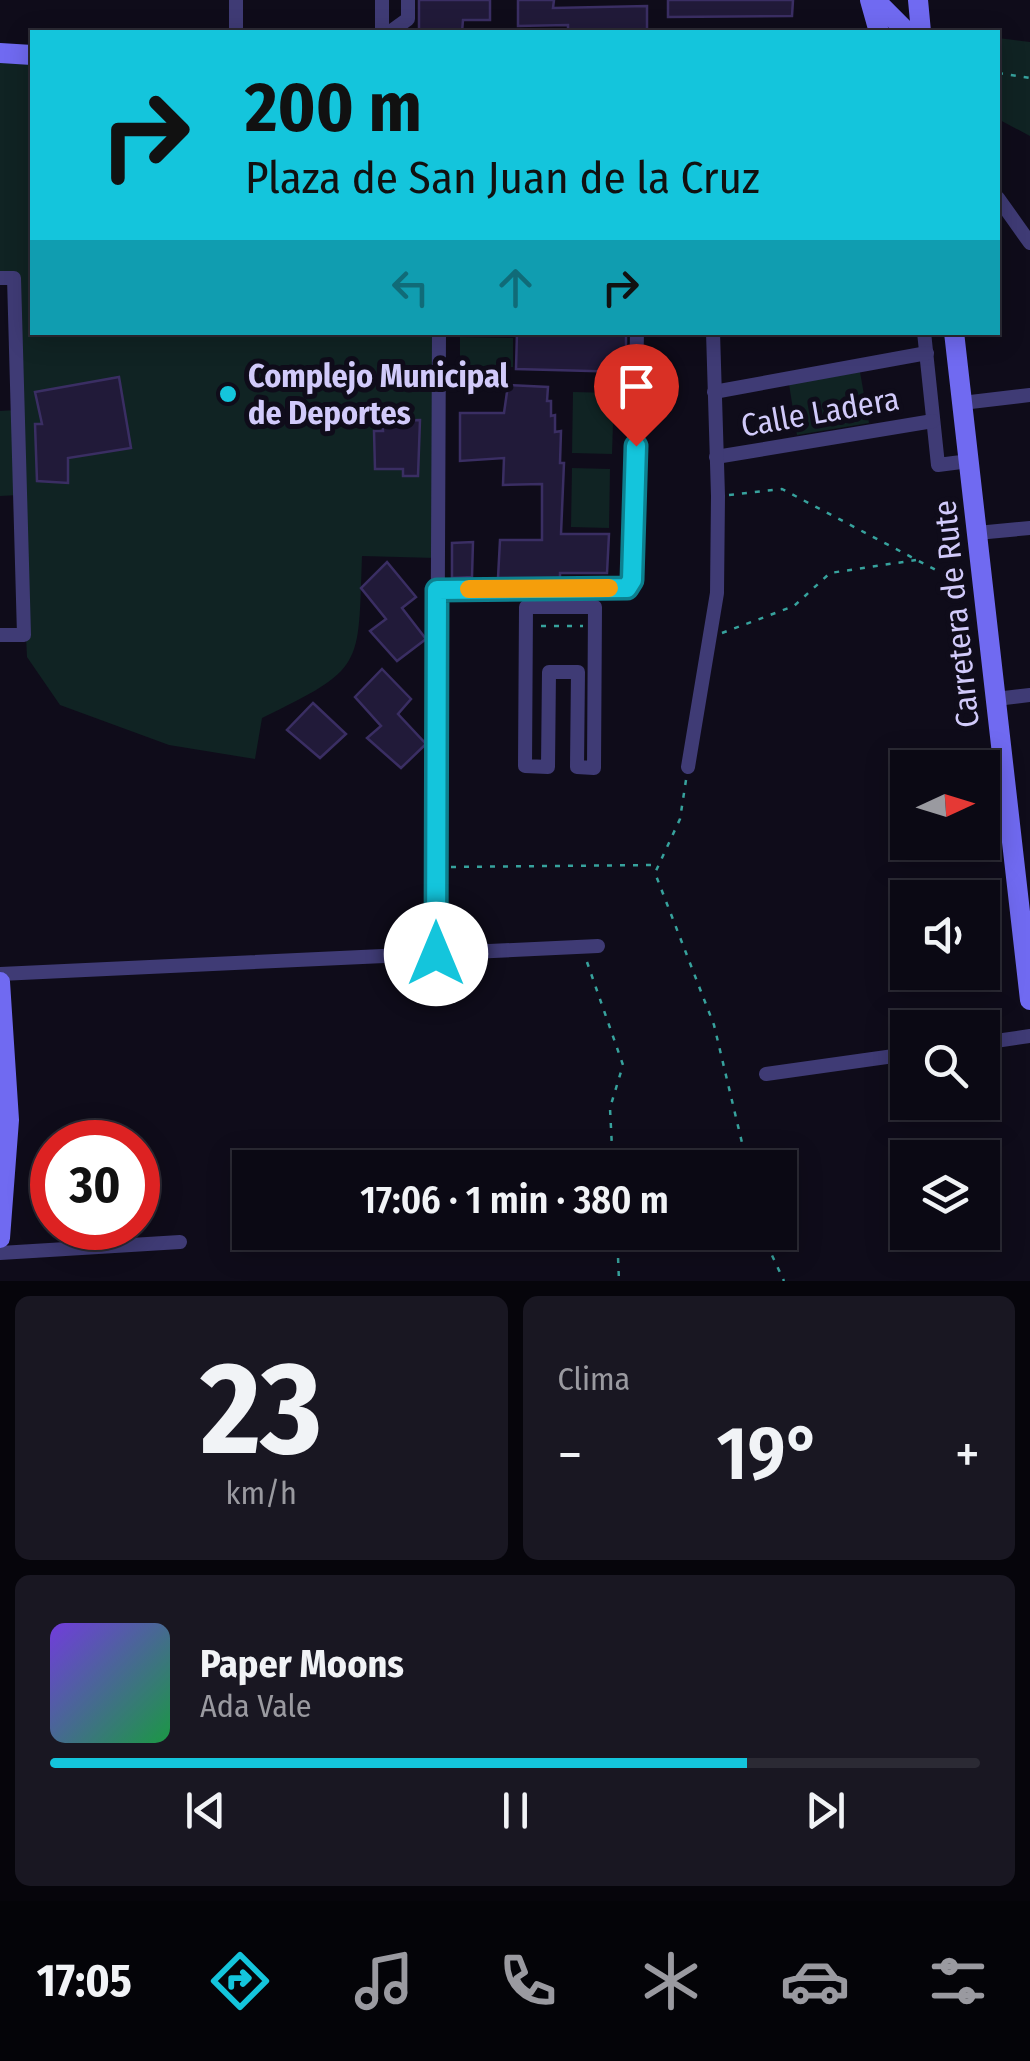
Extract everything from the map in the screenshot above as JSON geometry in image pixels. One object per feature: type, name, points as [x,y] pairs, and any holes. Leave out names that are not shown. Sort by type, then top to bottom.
[{"type":"street","points":[[236,0],[236,30]]},
{"type":"street","points":[[382,0],[382,30]]},
{"type":"street","points":[[393,30],[408,19],[408,0]]},
{"type":"street","points":[[872,0],[879,30]]},
{"type":"street","points":[[872,0],[908,30]]},
{"type":"street","points":[[918,0],[921,30]]},
{"type":"street","points":[[0,53],[30,55]]},
{"type":"street","points":[[1000,201],[1030,244]]},
{"type":"street","points":[[0,278],[14,278],[24,634],[0,636]]},
{"type":"street","points":[[436,994],[439,335]]},
{"type":"street","points":[[437,590],[627,588],[632,580],[637,335]]},
{"type":"street","points":[[688,767],[717,593],[713,335]]},
{"type":"street","name":"Carretera de Rute","points":[[924,335],[938,465],[969,461]]},
{"type":"street","name":"Carretera de Rute","points":[[954,335],[1030,1000]]},
{"type":"street","points":[[714,392],[926,353]]},
{"type":"street","points":[[962,403],[1030,395]]},
{"type":"street","name":"Calle Ladera","points":[[716,457],[933,421]]},
{"type":"street","points":[[977,533],[1030,528]]},
{"type":"street","points":[[526,607],[595,607],[594,768],[578,768],[578,672],[549,672],[548,766],[525,766],[526,607]]},
{"type":"street","points":[[996,698],[1030,695]]},
{"type":"street","points":[[0,1238],[4,1120],[0,978],[591,946]]},
{"type":"street","points":[[1000,1040],[1030,1036]]},
{"type":"street","points":[[766,1074],[890,1057]]},
{"type":"street","points":[[0,1253],[180,1242]]},
{"type":"path","points":[[1000,74],[1030,78]]},
{"type":"path","points":[[718,496],[782,489],[953,578],[983,584]]},
{"type":"path","points":[[710,638],[794,606],[830,573],[917,560]]},
{"type":"path","points":[[688,767],[680,819],[655,873],[714,1025],[744,1150]]},
{"type":"path","points":[[436,867],[659,865]]},
{"type":"path","points":[[591,946],[590,978],[622,1065],[610,1108],[612,1150]]},
{"type":"path","points":[[618,1250],[619,1281]]},
{"type":"path","points":[[770,1250],[784,1281]]},
{"type":"green space","points":[[1000,38],[1030,42],[1030,136],[1000,120]]},
{"type":"green space","name":"Complejo Municipal de Deportes","points":[[0,53],[30,55],[30,335],[439,335],[436,558],[362,556],[359,622],[349,660],[321,687],[262,718],[255,759],[169,745],[60,705],[27,657],[19,495],[0,496],[0,411],[17,410],[14,279],[0,278]]},
{"type":"green space","points":[[460,337],[513,338],[513,367],[460,366]]},
{"type":"green space","points":[[860,372],[869,423],[797,435],[789,384]]},
{"type":"green space","points":[[573,392],[614,393],[612,454],[572,453]]},
{"type":"green space","points":[[572,468],[610,469],[609,528],[571,527]]},
{"type":"building","points":[[419,0],[490,0],[490,20],[463,20],[462,30],[419,30]]},
{"type":"building","points":[[518,0],[554,0],[553,8],[647,6],[647,30],[518,26]]},
{"type":"building","points":[[668,0],[793,0],[792,16],[668,17]]},
{"type":"building","points":[[517,335],[626,335],[626,372],[516,369]]},
{"type":"building","points":[[119,377],[131,448],[68,458],[68,483],[37,481],[35,424],[42,424],[35,392]]},
{"type":"building","points":[[508,385],[548,387],[547,401],[551,401],[551,416],[555,415],[555,432],[561,431],[560,463],[564,463],[561,534],[609,534],[607,573],[498,578],[500,540],[542,540],[542,484],[503,485],[504,458],[460,461],[460,413],[504,413]]},
{"type":"building","points":[[420,420],[418,476],[403,476],[403,469],[375,469],[374,431],[383,431],[382,421]]},
{"type":"building","points":[[473,542],[472,577],[452,578],[452,543]]},
{"type":"building","points":[[387,562],[416,597],[402,608],[426,639],[397,661],[370,631],[386,619],[361,588]]},
{"type":"building","points":[[382,669],[411,699],[398,714],[426,744],[401,768],[367,738],[381,726],[355,697]]},
{"type":"building","points":[[313,703],[346,734],[320,758],[287,730]]},
{"type":"slow traffic","points":[[469,589],[609,588]]},
{"type":"place","name":"Complejo Municipal de Deportes","points":[[228,394]]},
{"type":"route","points":[[436,954],[437,590],[627,588],[632,580],[636,446]]}]
